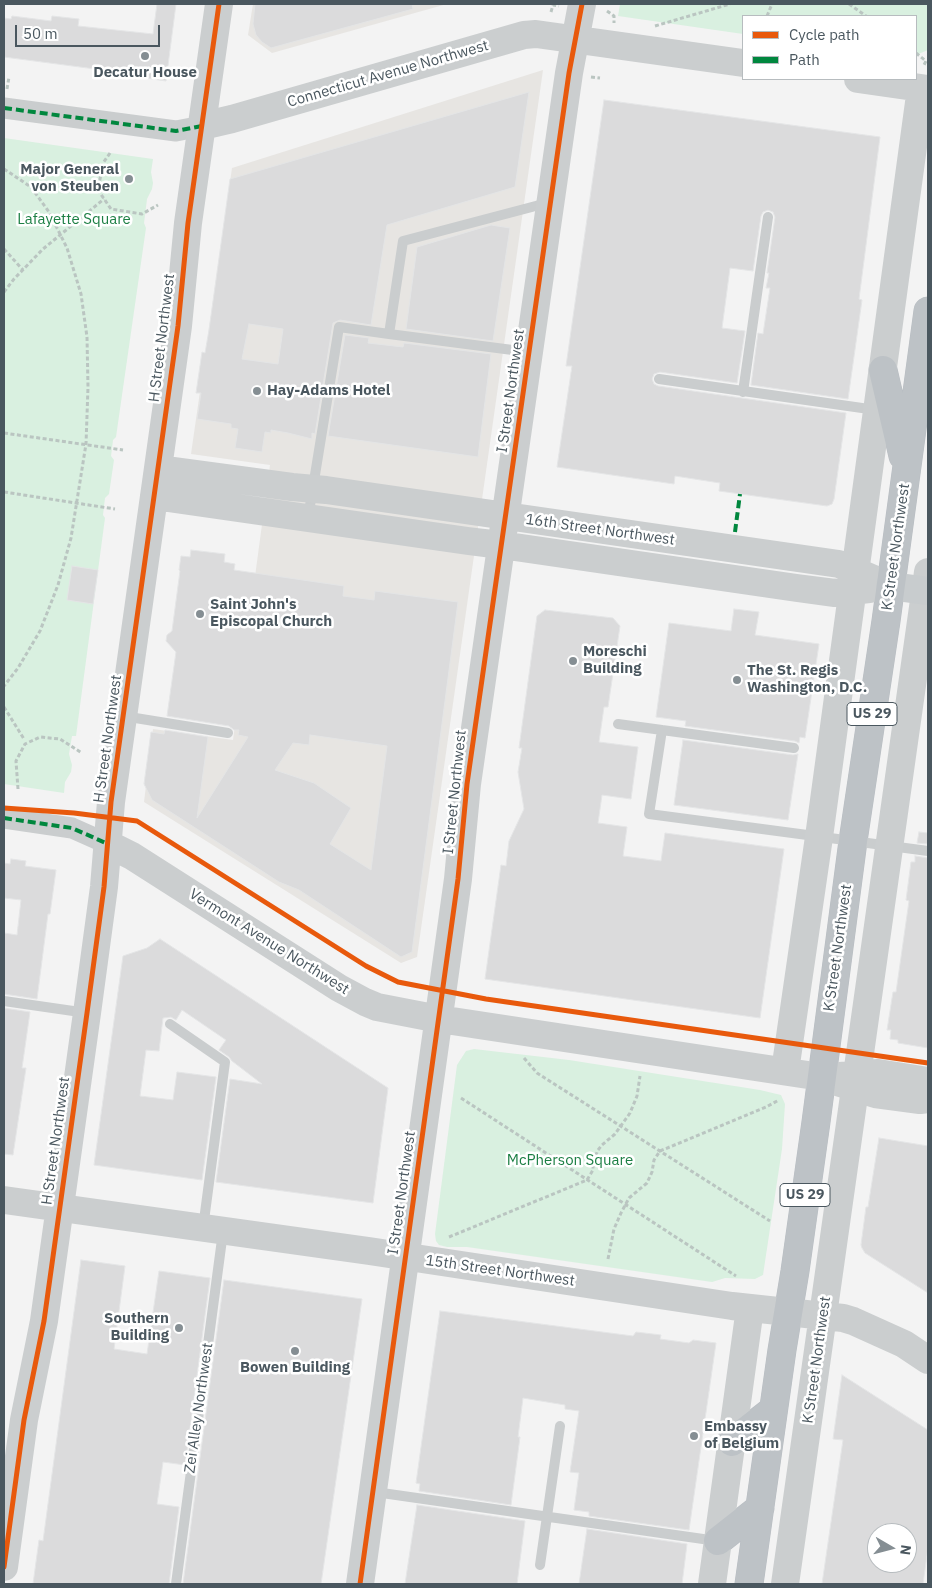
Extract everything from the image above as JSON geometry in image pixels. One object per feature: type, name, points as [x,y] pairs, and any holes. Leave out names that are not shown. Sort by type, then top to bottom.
[{"type":"highway","name":"K Street Northwest","points":[[749,1584],[853,841],[886,621],[928,311]]},
{"type":"highway","points":[[883,370],[906,472]]},
{"type":"highway","points":[[906,472],[928,438]]},
{"type":"highway","points":[[732,1442],[773,1410]]},
{"type":"highway","points":[[718,1541],[760,1508]]},
{"type":"main road","name":"16th Street Northwest","points":[[890,586],[927,585]]},
{"type":"street","name":"H Street Northwest","points":[[4,1566],[24,1420],[44,1321],[88,1013],[104,887],[111,802],[178,326],[188,223],[219,4]]},
{"type":"street","name":"I Street Northwest","points":[[360,1584],[458,878],[467,784],[569,73],[576,39],[595,7]]},
{"type":"street","name":"Connecticut Avenue Northwest","points":[[202,126],[524,36],[545,34],[742,63]]},
{"type":"street","points":[[785,1071],[877,411],[925,88],[865,80]]},
{"type":"street","points":[[4,108],[176,131],[202,126]]},
{"type":"street","name":"16th Street Northwest","points":[[158,469],[312,488],[839,564],[853,581]]},
{"type":"street","name":"16th Street Northwest","points":[[154,496],[835,593],[853,581],[890,586]]},
{"type":"street","name":"K Street Northwest","points":[[785,1584],[927,585]]},
{"type":"street","points":[[4,818],[72,828],[108,844]]},
{"type":"street","name":"Vermont Avenue Northwest","points":[[108,844],[132,856],[339,988],[365,1002],[439,1019]]},
{"type":"street","points":[[439,1019],[821,1077],[857,1081],[878,1073],[928,1080]]},
{"type":"street","points":[[857,1081],[875,1094],[920,1100],[928,1099]]},
{"type":"street","name":"15th Street Northwest","points":[[4,1200],[788,1312]]},
{"type":"street","points":[[712,1584],[750,1308]]},
{"type":"street","points":[[788,1312],[843,1318],[853,1321],[904,1344],[928,1360]]},
{"type":"lane","points":[[389,334],[403,240],[550,202]]},
{"type":"lane","points":[[743,392],[768,217]]},
{"type":"lane","points":[[308,519],[339,327],[530,352]]},
{"type":"lane","points":[[659,380],[877,411]]},
{"type":"lane","points":[[123,716],[228,733]]},
{"type":"lane","points":[[618,724],[794,748]]},
{"type":"lane","points":[[662,730],[650,814],[928,851]]},
{"type":"lane","points":[[4,1001],[88,1013]]},
{"type":"lane","name":"Zei Alley Northwest","points":[[170,1024],[225,1062],[213,1230],[176,1584]]},
{"type":"lane","points":[[540,1565],[560,1426]]},
{"type":"lane","points":[[373,1492],[718,1541]]},
{"type":"path","points":[[655,26],[730,4]]},
{"type":"path","points":[[850,4],[865,15]]},
{"type":"path","points":[[595,7],[614,16]]},
{"type":"path","points":[[917,55],[926,61]]},
{"type":"path","points":[[591,77],[600,78]]},
{"type":"path","points":[[110,153],[103,163],[98,190],[111,208],[142,214],[158,205]]},
{"type":"path","points":[[4,169],[31,188],[49,212],[67,248],[81,294],[87,337],[88,387],[86,444],[72,538],[55,594],[40,631],[18,668],[4,686]]},
{"type":"path","points":[[4,292],[43,249],[104,199]]},
{"type":"path","points":[[4,249],[23,270]]},
{"type":"path","points":[[4,433],[123,450]]},
{"type":"path","points":[[4,492],[115,509]]},
{"type":"path","points":[[4,707],[24,739]]},
{"type":"path","points":[[18,789],[16,761],[25,744],[40,737],[60,738],[82,753]]},
{"type":"path","points":[[524,1058],[537,1073],[770,1221]]},
{"type":"path","points":[[449,1237],[587,1180],[593,1170],[598,1150],[615,1134],[634,1105],[640,1076]]},
{"type":"path","points":[[460,1098],[736,1276]]},
{"type":"path","points":[[608,1259],[614,1229],[632,1194],[647,1183],[652,1172],[654,1160],[660,1151],[779,1100]]},
{"type":"shaded area","points":[[253,4],[447,4],[272,53],[248,35]]},
{"type":"shaded area","points":[[543,70],[417,957],[401,963],[144,802],[153,729],[233,740],[270,465],[191,454],[232,168]]},
{"type":"green space","points":[[620,4],[928,4],[928,50],[917,55],[917,15],[742,15],[742,34],[618,16]]},
{"type":"green space","name":"Lafayette Square","points":[[4,138],[153,159],[151,172],[153,183],[147,199],[144,223],[146,228],[116,437],[113,440],[111,456],[114,460],[109,494],[105,498],[103,515],[105,518],[76,736],[72,736],[69,754],[72,765],[71,772],[65,782],[64,793],[4,784]]},
{"type":"green space","name":"McPherson Square","points":[[474,1049],[569,1060],[760,1090],[781,1095],[785,1104],[782,1149],[763,1275],[755,1279],[725,1278],[712,1282],[467,1247],[439,1245],[435,1234],[457,1065],[466,1051]]},
{"type":"building","points":[[157,4],[176,4],[166,81],[118,74],[118,72],[4,57],[4,18],[11,19],[12,16],[51,21],[52,16],[79,19],[78,26],[153,34]]},
{"type":"building","points":[[255,4],[412,4],[413,9],[271,48],[256,35],[253,24]]},
{"type":"building","points":[[529,92],[515,187],[387,225],[371,325],[340,320],[333,323],[315,434],[312,433],[312,439],[271,430],[271,433],[265,432],[262,452],[235,448],[238,429],[231,428],[231,424],[197,419],[201,393],[196,393],[202,352],[205,353],[209,330],[230,179]],"holes":[[[249,324],[283,329],[278,364],[242,359]]]},
{"type":"building","points":[[604,100],[880,137],[859,299],[862,300],[848,399],[751,385],[758,333],[763,334],[770,288],[766,288],[769,273],[767,273],[775,217],[773,212],[768,210],[763,212],[761,216],[753,271],[730,268],[722,328],[745,331],[737,383],[660,372],[654,374],[652,379],[654,384],[658,386],[846,413],[832,504],[827,506],[719,491],[720,483],[675,476],[674,484],[557,467],[572,366],[566,366]]},
{"type":"building","points":[[491,225],[510,228],[493,341],[406,329],[417,247]]},
{"type":"building","points":[[345,335],[369,338],[368,343],[403,347],[404,343],[491,354],[478,457],[328,436]]},
{"type":"building","points":[[191,550],[225,554],[224,562],[235,564],[234,570],[344,586],[343,596],[374,600],[375,591],[458,602],[412,952],[401,957],[299,890],[279,882],[152,800],[144,784],[151,732],[164,734],[165,730],[208,737],[197,818],[248,737],[238,735],[239,730],[234,730],[229,726],[167,716],[176,652],[166,641],[167,635],[172,631],[181,556],[190,557]],"holes":[[[310,735],[387,746],[371,870],[330,844],[351,808],[314,783],[275,770],[293,743],[309,745]]]},
{"type":"building","points":[[72,566],[98,570],[93,604],[67,600]]},
{"type":"building","name":"The St. Regis Washington, D.C.","points":[[734,609],[759,612],[755,635],[819,644],[805,738],[800,737],[799,743],[685,726],[686,721],[656,717],[669,623],[731,631]]},
{"type":"building","points":[[545,610],[613,618],[620,626],[608,707],[604,707],[599,742],[638,747],[631,799],[602,795],[598,823],[627,827],[623,856],[661,861],[665,833],[784,849],[760,1018],[485,979],[501,865],[506,866],[509,841],[524,809],[518,772],[522,748],[519,748],[537,616]]},
{"type":"building","points":[[683,740],[793,755],[798,754],[788,820],[674,805]]},
{"type":"building","points":[[919,832],[928,833],[928,844],[917,843]]},
{"type":"building","points":[[915,856],[928,858],[928,1048],[898,1043],[898,1040],[890,1039],[891,1030],[887,1030],[893,992],[896,992],[909,901],[906,900],[911,862],[915,862]]},
{"type":"building","points":[[11,859],[26,861],[25,866],[56,870],[50,914],[48,914],[37,999],[4,994],[4,933],[17,935],[21,900],[4,898],[4,863],[10,864]]},
{"type":"building","points":[[160,939],[388,1088],[373,1203],[216,1182],[230,1079],[262,1084],[219,1050],[226,1040],[182,1010],[176,1020],[171,1017],[163,1018],[159,1051],[146,1050],[140,1096],[173,1100],[177,1072],[216,1077],[202,1180],[94,1165],[123,956],[147,948]]},
{"type":"building","points":[[4,1008],[30,1012],[22,1068],[26,1068],[13,1155],[4,1154]]},
{"type":"building","points":[[879,1138],[928,1146],[928,1293],[865,1253],[861,1245]]},
{"type":"building","points":[[81,1260],[125,1266],[114,1349],[147,1354],[159,1271],[210,1278],[185,1465],[163,1462],[157,1504],[179,1507],[169,1584],[33,1584],[39,1540],[43,1541]]},
{"type":"building","points":[[224,1280],[362,1299],[321,1584],[183,1584]]},
{"type":"building","points":[[440,1311],[633,1336],[636,1332],[661,1335],[660,1339],[689,1343],[693,1340],[716,1343],[689,1530],[589,1516],[589,1512],[574,1510],[579,1473],[570,1472],[579,1411],[565,1409],[565,1405],[523,1398],[511,1505],[419,1491],[420,1484],[416,1483]]},
{"type":"building","points":[[842,1375],[928,1430],[928,1548],[923,1584],[822,1584],[843,1440],[833,1439]]},
{"type":"building","points":[[417,1505],[525,1521],[517,1584],[405,1584]]},
{"type":"building","points":[[587,1529],[687,1544],[682,1584],[579,1584]]},
{"type":"marked path","points":[[4,108],[176,131],[202,126]]},
{"type":"marked path","points":[[735,532],[740,494]]},
{"type":"marked path","points":[[4,818],[72,828],[108,844]]},
{"type":"cycle path","points":[[4,1567],[24,1420],[44,1321],[87,1013],[104,887],[111,802],[178,326],[188,223],[219,4]]},
{"type":"cycle path","points":[[360,1584],[458,879],[467,784],[569,73],[582,4]]},
{"type":"cycle path","points":[[4,808],[74,813],[137,821],[366,966],[398,982],[486,999],[928,1063]]},
{"type":"place","name":"Decatur House","points":[[145,56]]},
{"type":"place","name":"Major General von Steuben","points":[[129,179]]},
{"type":"place","name":"Hay-Adams Hotel","points":[[257,391]]},
{"type":"place","name":"Saint John's Episcopal Church","points":[[200,614]]},
{"type":"place","name":"Moreschi Building","points":[[573,661]]},
{"type":"place","name":"The St. Regis Washington, D.C.","points":[[737,680]]},
{"type":"place","name":"Southern Building","points":[[179,1328]]},
{"type":"place","name":"Bowen Building","points":[[295,1351]]},
{"type":"place","name":"Embassy of Belgium","points":[[694,1436]]}]
